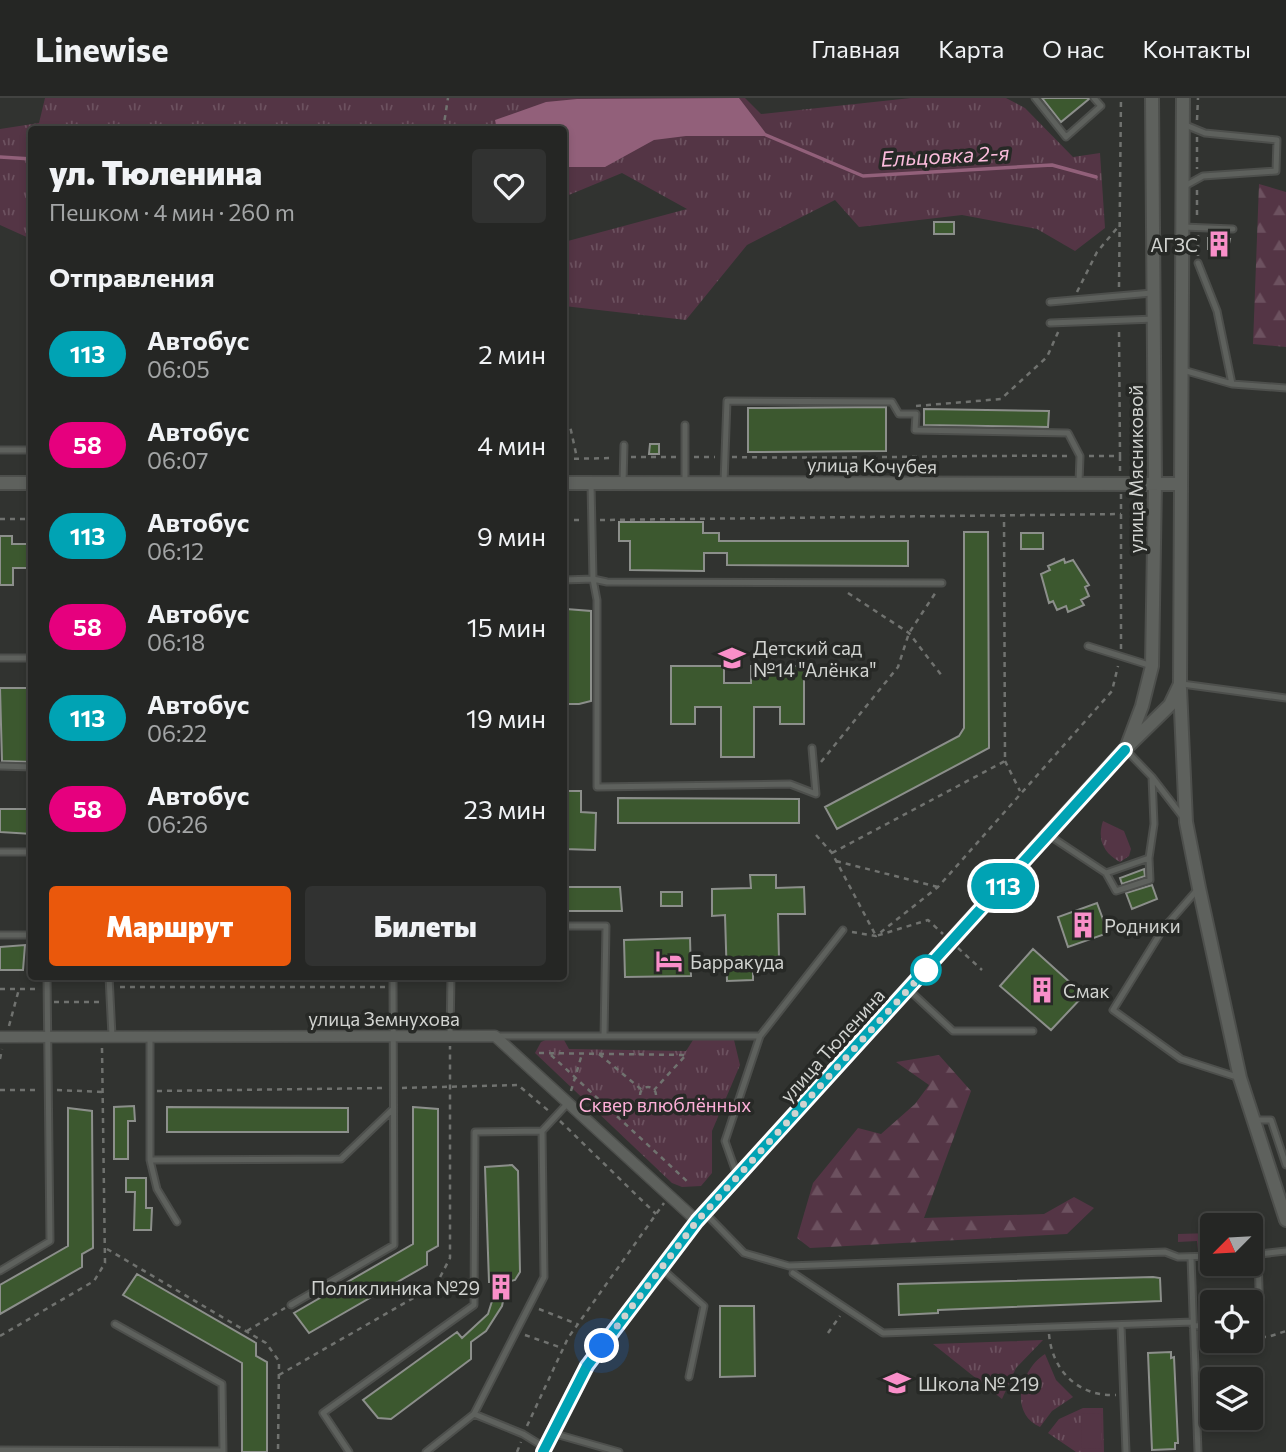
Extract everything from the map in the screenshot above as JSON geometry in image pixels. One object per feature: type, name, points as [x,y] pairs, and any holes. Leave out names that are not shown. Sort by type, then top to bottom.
[{"type":"street","name":"улица Мясниковой","points":[[1125,750],[1142,706],[1152,666],[1155,292],[1152,98]]},
{"type":"street","points":[[1184,98],[1180,684],[1186,822],[1240,1078],[1252,1120],[1282,1193],[1286,1220]]},
{"type":"street","points":[[0,483],[28,483]]},
{"type":"street","name":"улица Кочубея","points":[[567,484],[1180,484]]},
{"type":"street","points":[[1125,750],[1170,705],[1180,684]]},
{"type":"street","name":"улица Тюленина","points":[[544,1450],[587,1366],[701,1217],[1125,750]]},
{"type":"street","points":[[495,1036],[670,1195],[701,1217]]},
{"type":"street","name":"улица Земнухова","points":[[3,1037],[495,1036]]},
{"type":"lane","points":[[1035,98],[1066,137],[1101,106],[1094,98]]},
{"type":"lane","points":[[1183,124],[1205,133],[1277,140],[1276,171],[1203,176],[1183,187]]},
{"type":"lane","points":[[1183,227],[1233,229]]},
{"type":"lane","points":[[1198,263],[1217,311],[1232,384]]},
{"type":"lane","points":[[1050,302],[1155,292]]},
{"type":"lane","points":[[1049,323],[1155,319]]},
{"type":"lane","points":[[1182,370],[1232,384],[1286,388]]},
{"type":"lane","points":[[724,482],[727,401],[892,402],[900,414],[916,414],[915,430],[1068,433],[1080,456],[1079,485]]},
{"type":"lane","points":[[685,425],[685,482]]},
{"type":"lane","points":[[623,483],[624,445]]},
{"type":"lane","points":[[0,450],[28,450]]},
{"type":"lane","points":[[591,484],[593,579],[597,600],[597,787],[790,784],[816,794],[816,765],[812,748]]},
{"type":"lane","points":[[567,580],[942,583]]},
{"type":"lane","points":[[1088,646],[1121,654],[1152,666]]},
{"type":"lane","points":[[0,658],[28,658]]},
{"type":"lane","points":[[1180,684],[1286,698]]},
{"type":"lane","points":[[1125,750],[1152,777],[1186,822]]},
{"type":"lane","points":[[0,766],[28,767]]},
{"type":"lane","points":[[1049,836],[1106,873],[1116,891],[1150,880],[1149,858],[1154,824],[1152,777]]},
{"type":"lane","points":[[0,852],[28,852]]},
{"type":"lane","points":[[1106,873],[1149,858]]},
{"type":"lane","points":[[1199,888],[1163,929],[1113,1010],[1181,1059],[1240,1078]]},
{"type":"lane","points":[[567,926],[606,926],[604,1036]]},
{"type":"lane","points":[[738,1178],[725,1141],[760,1036],[843,930]]},
{"type":"lane","points":[[0,935],[28,935]]},
{"type":"lane","points":[[0,1271],[50,1241],[47,980]]},
{"type":"lane","points":[[107,1037],[109,980]]},
{"type":"lane","points":[[291,1305],[394,1245],[393,980]]},
{"type":"lane","points":[[450,1035],[451,980]]},
{"type":"lane","points":[[908,989],[953,1031],[1033,1031]]},
{"type":"lane","points":[[150,1036],[150,1160],[157,1189],[177,1222]]},
{"type":"lane","points":[[495,1036],[760,1036]]},
{"type":"lane","points":[[426,1452],[474,1414],[544,1277],[542,1131],[567,1104]]},
{"type":"lane","points":[[150,1160],[341,1159],[393,1109]]},
{"type":"lane","points":[[1252,1120],[1271,1120],[1286,1165]]},
{"type":"lane","points":[[349,1452],[323,1413],[474,1305],[475,1132],[542,1131]]},
{"type":"lane","points":[[701,1217],[744,1253],[789,1266],[1165,1252],[1178,1257],[1200,1257]]},
{"type":"lane","points":[[1264,1253],[1286,1251]]},
{"type":"lane","points":[[1191,1257],[1198,1452]]},
{"type":"lane","points":[[661,1268],[704,1306],[689,1377]]},
{"type":"lane","points":[[793,1273],[877,1330],[888,1334],[1200,1324]]},
{"type":"lane","points":[[0,1450],[223,1451],[222,1384],[115,1324]]},
{"type":"lane","points":[[1121,1325],[1126,1452]]},
{"type":"lane","points":[[474,1414],[523,1434],[544,1450]]},
{"type":"lane","points":[[552,1433],[619,1452]]},
{"type":"path","points":[[444,126],[448,98]]},
{"type":"path","points":[[1119,296],[1121,98]]},
{"type":"path","points":[[1073,299],[1097,252],[1118,227]]},
{"type":"path","points":[[567,459],[862,459],[893,455],[1120,456],[1119,319]]},
{"type":"path","points":[[916,414],[916,404],[1001,399],[1047,357],[1062,323]]},
{"type":"path","points":[[567,424],[570,426],[577,458]]},
{"type":"path","points":[[1004,514],[1004,761],[1020,792]]},
{"type":"path","points":[[567,520],[1121,514],[1121,654],[1112,691],[938,887],[876,936]]},
{"type":"path","points":[[0,519],[28,519]]},
{"type":"path","points":[[816,765],[826,759],[898,667],[909,633],[942,583]]},
{"type":"path","points":[[846,592],[867,602],[909,633],[942,676]]},
{"type":"path","points":[[832,853],[1004,761]]},
{"type":"path","points":[[816,835],[832,853],[876,936]]},
{"type":"path","points":[[836,861],[938,887]]},
{"type":"path","points":[[843,930],[876,936],[928,920]]},
{"type":"path","points":[[109,987],[393,987]]},
{"type":"path","points":[[0,989],[47,989]]},
{"type":"path","points":[[0,1059],[3,1037],[19,989]]},
{"type":"path","points":[[47,1002],[110,1002]]},
{"type":"path","points":[[279,1376],[436,1285],[450,1258],[450,1035]]},
{"type":"path","points":[[0,1336],[94,1281],[105,1263],[107,1037]]},
{"type":"path","points":[[539,1054],[686,1055],[654,1090],[654,1099],[647,1102],[641,1098],[642,1090]]},
{"type":"path","points":[[567,1104],[582,1054]]},
{"type":"path","points":[[599,1054],[642,1090]]},
{"type":"path","points":[[551,1055],[690,1184]]},
{"type":"path","points":[[148,1091],[518,1085],[556,1116],[656,1214]]},
{"type":"path","points":[[642,1090],[649,1087],[654,1090]]},
{"type":"path","points":[[517,1452],[523,1434],[577,1324],[670,1195]]},
{"type":"path","points":[[106,1249],[266,1343],[278,1361],[278,1452]]},
{"type":"path","points":[[247,1331],[291,1305]]},
{"type":"path","points":[[529,1305],[577,1324]]},
{"type":"path","points":[[828,1333],[845,1308]]},
{"type":"path","points":[[1049,1327],[1052,1353],[1067,1378],[1092,1393],[1124,1395]]},
{"type":"path","points":[[1263,1337],[1286,1331]]},
{"type":"path","points":[[516,1332],[563,1349]]},
{"type":"green space","points":[[45,98],[745,98],[761,114],[911,98],[1006,98],[1025,108],[1073,157],[1100,153],[1105,228],[1075,251],[1037,229],[962,215],[859,227],[835,200],[747,245],[686,320],[567,306],[567,241],[687,209],[622,173],[567,196],[567,126],[28,126],[28,238],[0,225],[0,129],[39,123]]},
{"type":"green space","points":[[1259,184],[1286,192],[1286,347],[1253,344]]},
{"type":"green space","points":[[1103,821],[1124,831],[1131,849],[1129,856],[1120,862],[1109,854],[1103,845]]},
{"type":"green space","name":"Сквер влюблённых","points":[[552,1037],[564,1040],[569,1049],[686,1051],[693,1040],[734,1040],[740,1065],[712,1131],[712,1173],[701,1186],[682,1187],[672,1183],[535,1053],[541,1042]]},
{"type":"green space","points":[[939,1055],[971,1091],[924,1218],[1044,1214],[1074,1197],[1094,1208],[1067,1234],[810,1248],[797,1238],[813,1183],[858,1128],[881,1134],[915,1104],[929,1085],[896,1062]]},
{"type":"green space","points":[[1200,1233],[1200,1250],[1197,1241],[1178,1242],[1178,1234]]},
{"type":"green space","points":[[1043,1340],[1016,1368],[1002,1399],[933,1344]]},
{"type":"green space","points":[[1045,1354],[1056,1380],[1073,1397],[1052,1411],[1040,1427],[1024,1412],[1021,1391],[1030,1370]]},
{"type":"green space","points":[[1083,1408],[1103,1408],[1104,1452],[1076,1452],[1048,1433],[1059,1419]]},
{"type":"green space","points":[[1101,1413],[1102,1448],[1082,1449],[1081,1414]]},
{"type":"shaded area","points":[[739,98],[768,136],[686,136],[654,140],[605,167],[567,167],[567,126],[496,126],[495,120],[546,102],[577,99]]},
{"type":"building","points":[[1042,98],[1089,98],[1089,99],[1061,122]]},
{"type":"building","points":[[934,222],[954,222],[954,234],[934,234]]},
{"type":"building","name":"АГЗС","points":[[1208,238],[1230,239],[1226,258],[1212,258],[1212,249],[1208,249]]},
{"type":"building","points":[[886,407],[886,451],[748,452],[748,408]]},
{"type":"building","points":[[924,409],[1049,411],[1048,427],[924,425]]},
{"type":"building","points":[[650,444],[659,444],[659,454],[649,454]]},
{"type":"building","points":[[619,522],[703,522],[703,533],[719,533],[719,541],[908,541],[908,566],[727,565],[727,553],[704,553],[704,571],[630,570],[630,541],[619,541]]},
{"type":"building","points":[[964,532],[988,532],[989,748],[837,829],[825,807],[959,736],[964,728]]},
{"type":"building","points":[[1021,533],[1043,533],[1043,549],[1021,549]]},
{"type":"building","points":[[0,536],[12,536],[12,544],[28,544],[28,568],[13,568],[13,585],[0,585]]},
{"type":"building","points":[[1064,559],[1065,563],[1073,560],[1089,585],[1085,587],[1089,596],[1081,600],[1084,605],[1068,612],[1066,606],[1057,610],[1053,601],[1049,603],[1041,574],[1050,570],[1048,566]]},
{"type":"building","points":[[567,609],[591,611],[591,701],[567,704]]},
{"type":"building","points":[[671,666],[724,666],[724,683],[751,683],[751,666],[804,666],[804,724],[780,724],[780,707],[754,707],[754,757],[721,757],[721,707],[695,707],[695,724],[671,724]]},
{"type":"building","points":[[0,688],[28,688],[28,762],[2,761]]},
{"type":"building","points":[[568,791],[581,791],[581,812],[596,813],[595,850],[567,849]]},
{"type":"building","points":[[618,798],[799,799],[799,823],[618,823]]},
{"type":"building","points":[[0,809],[28,809],[28,834],[0,832]]},
{"type":"building","points":[[1144,869],[1145,876],[1122,884],[1120,878]]},
{"type":"building","points":[[750,875],[776,875],[776,888],[804,887],[805,914],[778,914],[779,959],[767,960],[767,971],[753,971],[753,980],[727,981],[725,915],[712,916],[712,889],[751,888]]},
{"type":"building","points":[[1152,885],[1157,899],[1132,909],[1126,893]]},
{"type":"building","points":[[567,887],[620,887],[622,911],[567,911]]},
{"type":"building","points":[[661,892],[682,892],[682,906],[661,906]]},
{"type":"building","name":"Родники","points":[[1097,903],[1108,933],[1068,947],[1058,917]]},
{"type":"building","points":[[690,938],[691,976],[625,977],[624,940]]},
{"type":"building","points":[[25,945],[23,970],[0,970],[0,947]]},
{"type":"building","name":"Смак","points":[[1033,949],[1084,995],[1051,1030],[1000,986]]},
{"type":"building","points":[[134,1106],[135,1121],[128,1121],[128,1159],[114,1159],[114,1107]]},
{"type":"building","points":[[167,1107],[348,1108],[348,1132],[167,1132]]},
{"type":"building","points":[[413,1107],[438,1109],[438,1246],[427,1252],[427,1265],[309,1333],[294,1313],[413,1244]]},
{"type":"building","points":[[68,1108],[92,1111],[93,1248],[82,1254],[82,1267],[0,1314],[0,1285],[68,1246]]},
{"type":"building","name":"Поликлиника №29","points":[[512,1165],[518,1171],[520,1272],[515,1280],[507,1282],[502,1306],[486,1331],[471,1342],[471,1359],[391,1419],[378,1418],[363,1400],[457,1332],[462,1338],[488,1314],[498,1282],[489,1282],[485,1167]]},
{"type":"building","points":[[126,1178],[146,1178],[146,1208],[152,1208],[151,1230],[134,1230],[135,1192],[126,1192]]},
{"type":"building","points":[[137,1274],[256,1343],[256,1356],[267,1362],[267,1452],[242,1452],[242,1363],[123,1295]]},
{"type":"building","points":[[1160,1278],[1161,1301],[938,1310],[938,1313],[899,1315],[898,1284]]},
{"type":"building","points":[[720,1306],[754,1306],[755,1376],[720,1377]]},
{"type":"building","points":[[1171,1352],[1171,1358],[1174,1357],[1178,1443],[1175,1443],[1175,1449],[1152,1450],[1148,1353]]},
{"type":"waterway","name":"Ельцовка 2-я","points":[[766,135],[863,176],[1052,165],[1096,177]]},
{"type":"waterway","name":"Ельцовка 2-я","points":[[0,157],[28,159]]},
{"type":"bus line","name":"113","points":[[543,1452],[587,1366],[697,1221],[1125,750]]},
{"type":"place","name":"АГЗС","points":[[1219,244]]},
{"type":"place","name":"Детский сад №14 \"Алёнка\"","points":[[732,658]]},
{"type":"place","name":"Родники","points":[[1083,925]]},
{"type":"place","name":"Барракуда","points":[[669,961]]},
{"type":"place","name":"Смак","points":[[1042,990]]},
{"type":"place","name":"Поликлиника №29","points":[[501,1287]]},
{"type":"place","name":"Школа № 219","points":[[897,1383]]},
{"type":"route","points":[[602,1346],[697,1221],[926,970]]}]
